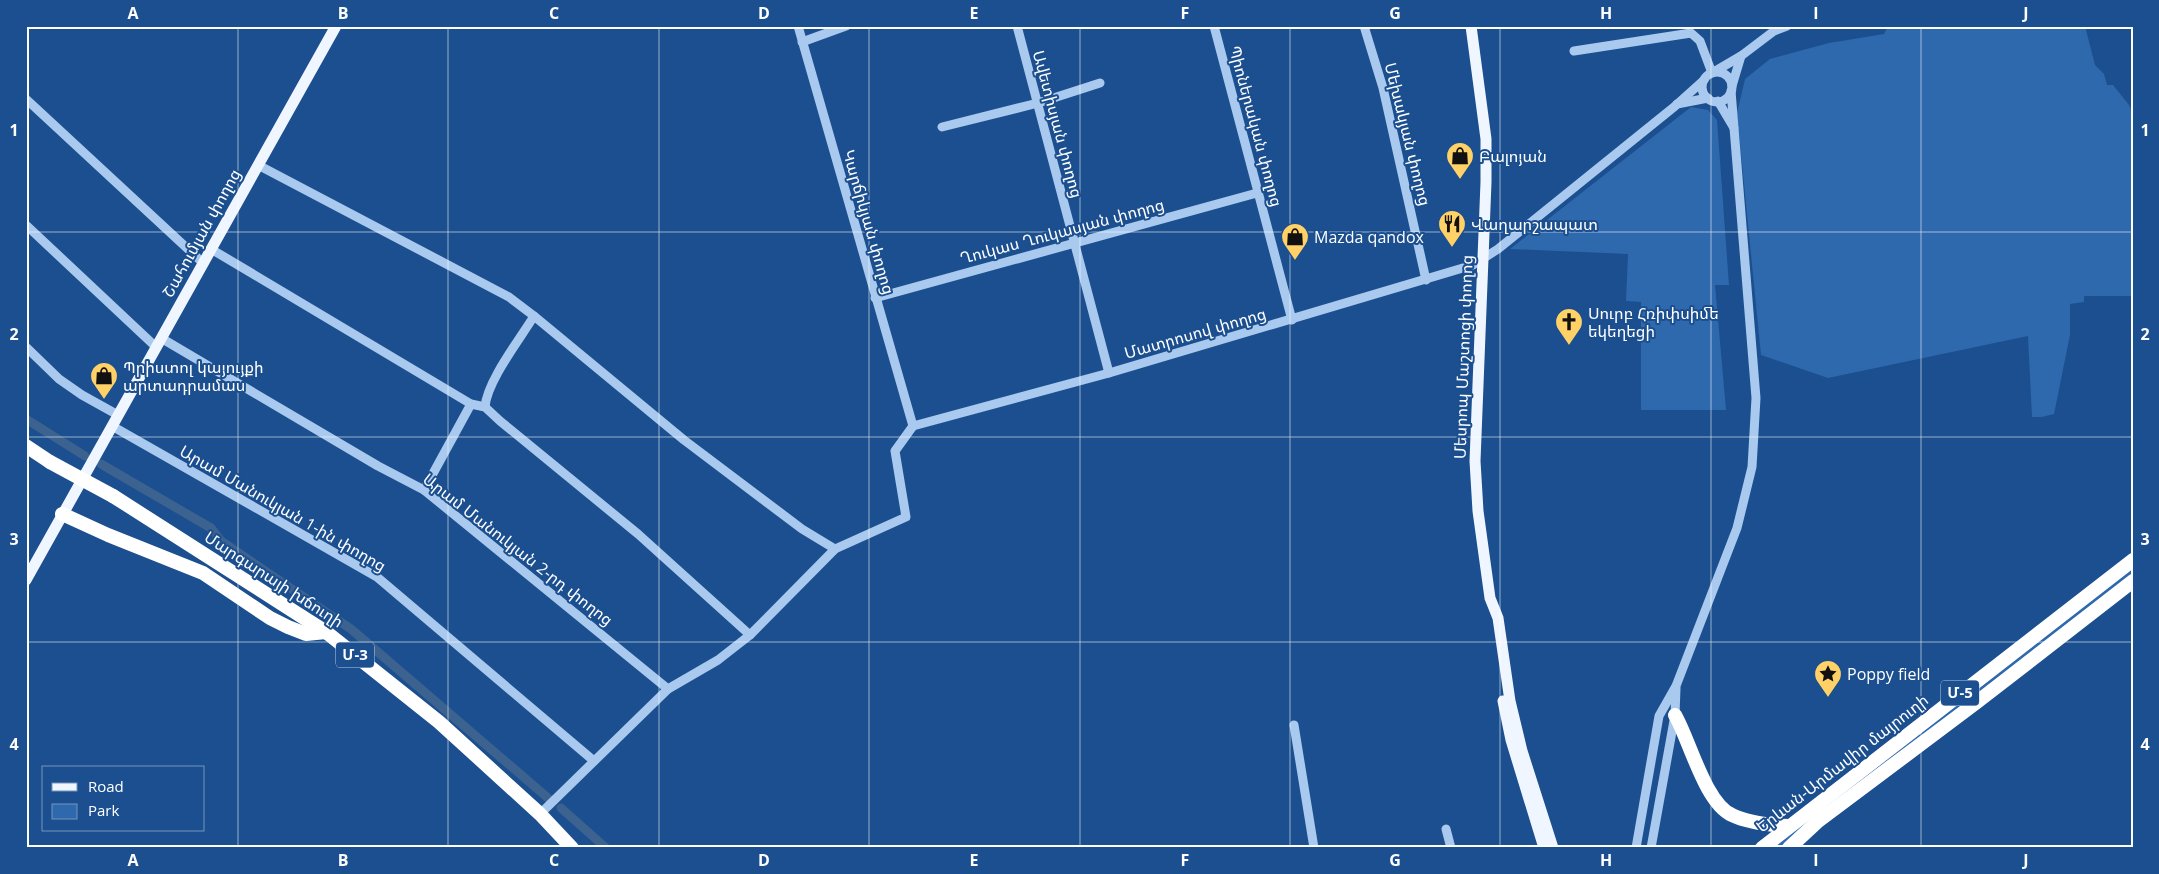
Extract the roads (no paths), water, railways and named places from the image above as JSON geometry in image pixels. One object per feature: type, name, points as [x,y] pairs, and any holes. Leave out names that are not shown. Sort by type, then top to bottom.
[{"type":"highway","name":"Մարգարայի խճուղի","points":[[26,446],[50,462],[113,496],[326,632],[439,722],[540,814],[572,848]]},
{"type":"highway","points":[[62,514],[108,535],[203,573],[270,618],[288,627],[306,634],[326,632]]},
{"type":"highway","name":"Երևան-Արմավիր մայրուղի","points":[[1762,848],[2133,560]]},
{"type":"highway","name":"Երևան-Արմավիր մայրուղի","points":[[1789,848],[1817,822],[1977,702],[2133,581]]},
{"type":"highway","points":[[1675,715],[1684,730],[1711,794],[1729,813],[1772,825],[1788,826]]},
{"type":"main road","name":"Շահումյան փողոց","points":[[26,580],[336,26]]},
{"type":"main road","name":"Մեսրոպ Մաշտոցի փողոց","points":[[1472,26],[1486,138],[1475,461],[1478,511],[1503,704],[1513,748],[1544,847]]},
{"type":"street","name":"Կարճիկյան փողոց","points":[[798,26],[913,426]]},
{"type":"street","points":[[802,42],[846,26]]},
{"type":"street","name":"Ավետիսյան փողոց","points":[[1017,26],[1110,374]]},
{"type":"street","name":"Պիոներական փողոց","points":[[1214,26],[1292,320]]},
{"type":"street","name":"Մեխակյան փողոց","points":[[1364,26],[1383,88],[1426,280]]},
{"type":"street","points":[[1708,98],[1703,90],[1704,80],[1712,73],[1741,56],[1773,28],[1787,26]]},
{"type":"street","points":[[1574,51],[1691,33],[1700,41],[1712,73]]},
{"type":"street","points":[[1677,104],[1708,98],[1718,101],[1726,98],[1732,89],[1741,56]]},
{"type":"street","points":[[1636,848],[1659,716],[1676,686],[1737,528],[1752,467],[1756,398],[1732,89],[1726,75],[1717,72],[1712,73]]},
{"type":"street","name":"Մատրոսով փողոց","points":[[913,426],[1110,374],[1473,265],[1498,249],[1704,80]]},
{"type":"street","points":[[942,127],[1038,103],[1100,83]]},
{"type":"street","points":[[26,99],[203,263]]},
{"type":"street","points":[[1718,101],[1736,131]]},
{"type":"street","points":[[258,165],[509,297],[684,440],[802,529],[835,548]]},
{"type":"street","name":"Ղուկաս Ղուկասյան փողոց","points":[[875,298],[1257,193]]},
{"type":"street","name":"Արամ Մանուկյան 2-րդ փողոց","points":[[26,225],[158,343],[424,490],[668,689]]},
{"type":"street","points":[[211,249],[471,404],[486,407],[500,421],[638,534],[750,635]]},
{"type":"street","points":[[486,407],[486,398],[500,369],[534,316]]},
{"type":"street","points":[[26,347],[59,379],[82,395],[118,414]]},
{"type":"street","points":[[424,490],[471,404]]},
{"type":"street","name":"Արամ Մանուկյան 1-ին փողոց","points":[[112,426],[377,578],[594,761]]},
{"type":"street","points":[[540,814],[668,689],[718,660],[750,635],[835,548],[906,517],[895,451],[913,426]]},
{"type":"street","points":[[1651,848],[1675,715],[1676,686]]},
{"type":"street","points":[[1294,725],[1314,848]]},
{"type":"street","points":[[1446,829],[1451,848]]},
{"type":"waterway","points":[[26,419],[85,456]]},
{"type":"waterway","points":[[101,464],[211,528],[221,541],[351,629],[548,798]]},
{"type":"waterway","points":[[561,808],[606,848]]},
{"type":"place","name":"Բալոյան","points":[[1460,180]]},
{"type":"place","name":"Վաղարշապատ","points":[[1452,248]]},
{"type":"place","name":"Mazda qandox","points":[[1295,261]]},
{"type":"place","name":"Սուրբ Հռիփսիմե եկեղեցի","points":[[1569,346]]},
{"type":"place","name":"Պրիստոլ կայույքի արտադրամաս","points":[[104,400]]},
{"type":"place","name":"Poppy field","points":[[1828,698]]}]
